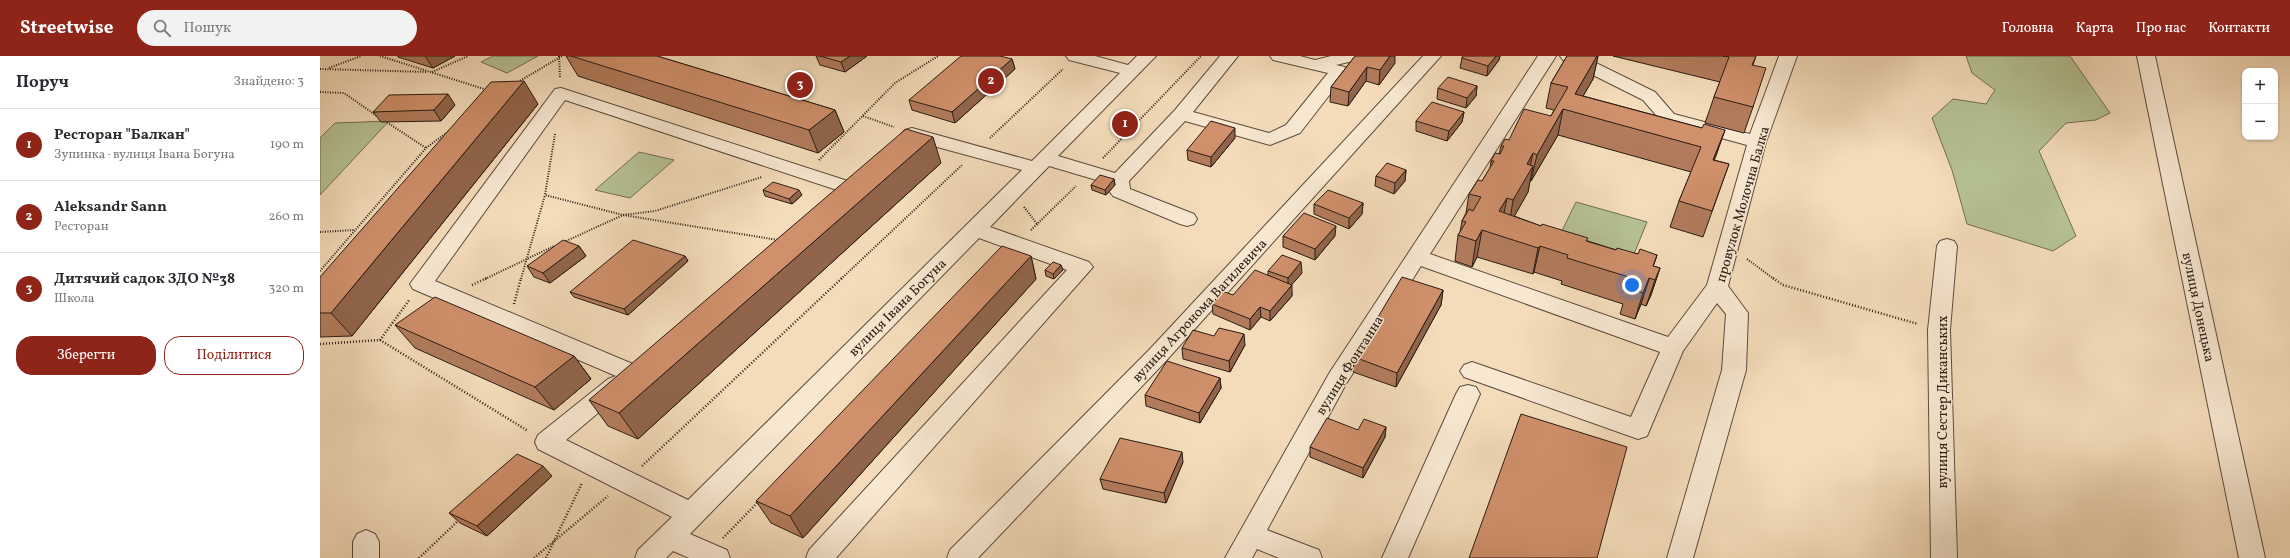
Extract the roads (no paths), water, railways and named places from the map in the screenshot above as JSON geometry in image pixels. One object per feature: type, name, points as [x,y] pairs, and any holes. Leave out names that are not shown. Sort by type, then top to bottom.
[{"type":"street","points":[[1076,56],[1139,63]]},
{"type":"street","points":[[1187,219],[1120,192],[1119,180],[1181,114],[1229,56]]},
{"type":"street","points":[[1181,114],[1270,139],[1293,129],[1339,72],[1279,56]]},
{"type":"street","points":[[1314,65],[1351,56]]},
{"type":"street","name":"вулиця Агронома Вагилевича","points":[[960,558],[1157,356],[1432,56]]},
{"type":"street","name":"вулиця Фонтанна","points":[[1238,558],[1338,378],[1417,258],[1546,56]]},
{"type":"street","points":[[1569,56],[1649,96],[1668,118],[1757,142]]},
{"type":"street","name":"провулок Молочна Балка","points":[[1680,558],[1734,370],[1737,313],[1717,287],[1757,142],[1788,56]]},
{"type":"street","name":"вулиця Донецька","points":[[2146,56],[2252,558]]},
{"type":"street","name":"вулиця Івана Богуна","points":[[648,558],[1041,164],[1139,63]]},
{"type":"street","points":[[632,373],[421,284],[561,94],[850,188]]},
{"type":"street","points":[[890,154],[912,134],[975,152],[1090,172],[1119,180]]},
{"type":"street","points":[[833,203],[867,173]]},
{"type":"street","points":[[819,558],[1082,267],[976,229]]},
{"type":"street","name":"вулиця Сестер Диканських","points":[[1944,558],[1939,330],[1947,246]]},
{"type":"street","points":[[1417,258],[1673,348]]},
{"type":"street","points":[[1395,558],[1470,383],[1638,429],[1673,348],[1717,287]]},
{"type":"street","points":[[650,358],[546,442],[691,514]]},
{"type":"street","points":[[1251,535],[1309,558]]},
{"type":"street","points":[[669,537],[712,556]]},
{"type":"place","name":"Aleksandr Sann","points":[[991,81]]},
{"type":"place","name":"Дитячий садок ЗДО №38","points":[[800,85]]},
{"type":"place","name":"Ресторан \"Балкан\"","points":[[1125,124]]}]
